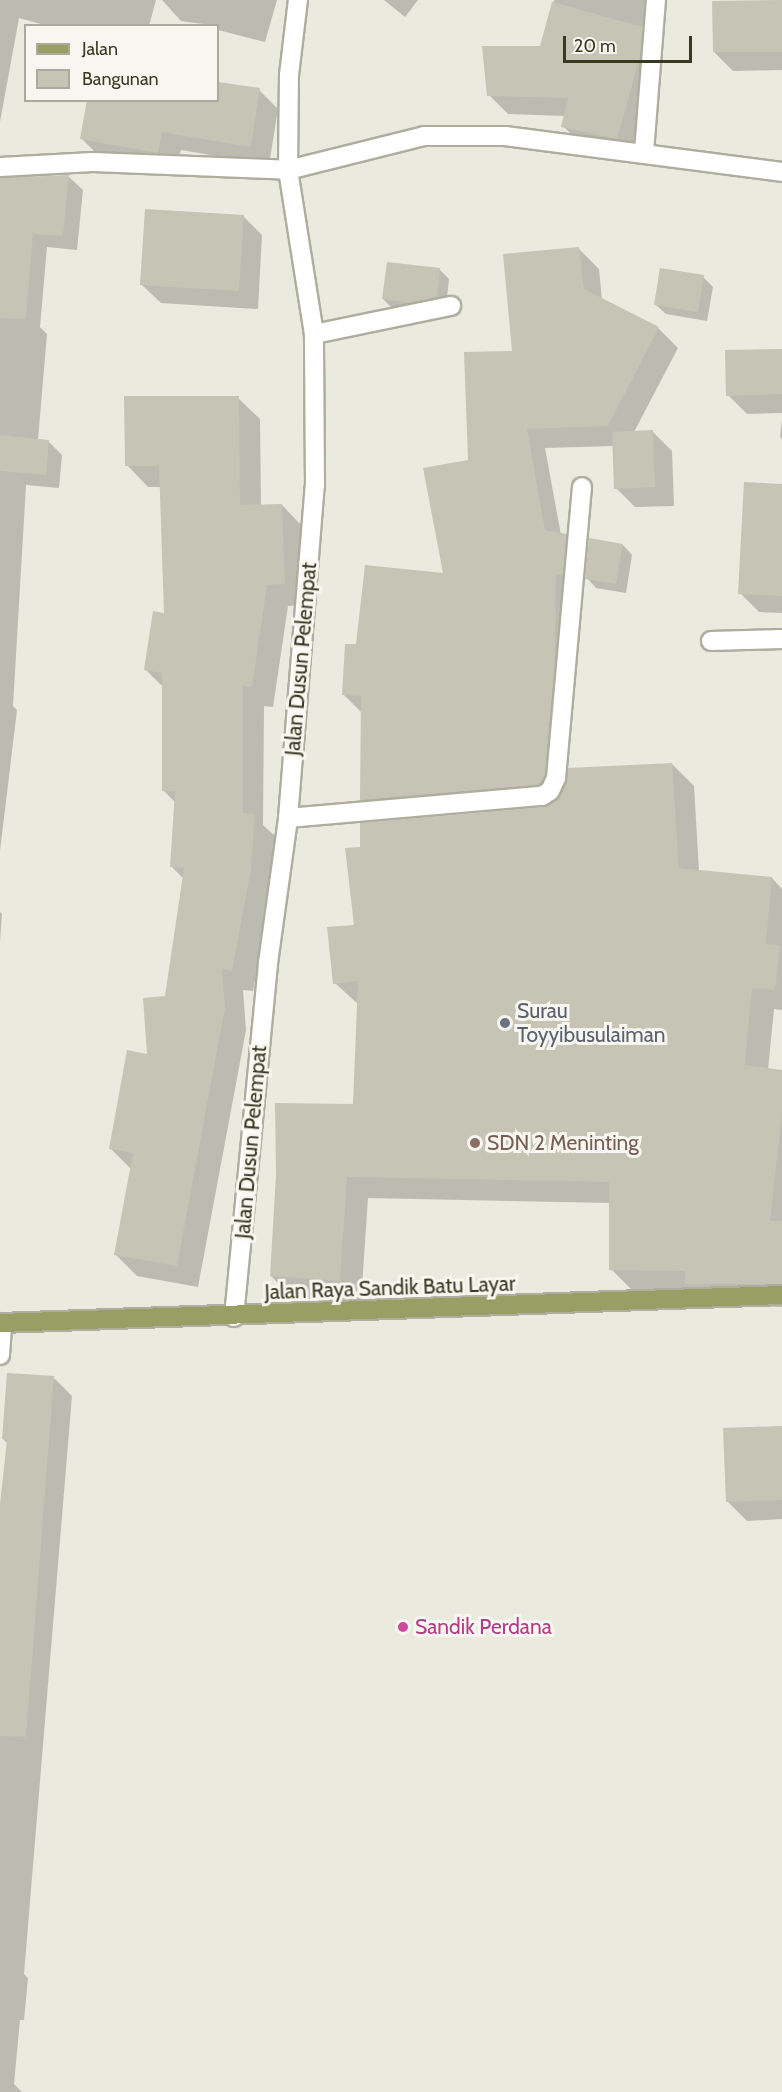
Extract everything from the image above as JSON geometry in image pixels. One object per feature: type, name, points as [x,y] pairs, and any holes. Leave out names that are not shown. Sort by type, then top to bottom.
[{"type":"main road","name":"Jalan Raya Sandik Batu Layar","points":[[1,1323],[234,1317],[782,1295]]},
{"type":"street","name":"Jalan Dusun Pelempat","points":[[234,1317],[268,963],[288,818],[315,486],[314,334],[288,170],[289,75],[298,0]]},
{"type":"street","points":[[644,152],[656,0]]},
{"type":"street","points":[[0,167],[93,162],[288,170],[424,136],[505,136],[644,152],[782,172]]},
{"type":"street","points":[[314,334],[451,306]]},
{"type":"street","points":[[288,818],[542,796],[550,791],[556,778],[582,487]]},
{"type":"street","points":[[711,641],[782,639]]},
{"type":"street","points":[[0,1355],[1,1323]]},
{"type":"building","points":[[782,0],[782,52],[713,52],[712,1]]},
{"type":"building","points":[[552,2],[643,27],[640,57],[617,139],[561,127],[568,98],[487,96],[482,46],[540,46]]},
{"type":"building","points":[[219,82],[260,88],[251,147],[162,132],[158,153],[80,139],[87,102],[219,102]]},
{"type":"building","points":[[69,175],[63,236],[33,234],[26,319],[0,318],[0,178]]},
{"type":"building","points":[[145,209],[244,215],[239,291],[140,285]]},
{"type":"building","points":[[579,247],[584,289],[659,327],[608,426],[527,429],[545,530],[567,534],[563,575],[556,574],[555,662],[545,775],[538,785],[360,800],[361,696],[342,695],[345,644],[356,644],[365,565],[443,573],[423,468],[468,460],[464,352],[512,351],[503,254]]},
{"type":"building","points":[[387,262],[440,268],[437,297],[410,303],[382,299]]},
{"type":"building","points":[[660,268],[704,275],[698,312],[654,305]]},
{"type":"building","points":[[782,349],[782,394],[726,396],[725,350]]},
{"type":"building","points":[[124,396],[239,396],[240,505],[282,504],[285,584],[267,585],[252,687],[243,686],[243,813],[255,814],[251,869],[232,971],[222,969],[225,1008],[177,1266],[114,1255],[133,1153],[109,1149],[127,1050],[147,1054],[143,998],[165,996],[184,868],[170,867],[175,791],[162,791],[162,673],[144,670],[153,611],[164,613],[159,466],[125,466]]},
{"type":"building","points":[[653,430],[655,487],[614,489],[612,432]]},
{"type":"building","points":[[0,435],[49,440],[46,475],[0,471]]},
{"type":"building","points":[[744,482],[782,484],[782,596],[738,594]]},
{"type":"building","points":[[589,538],[623,544],[616,584],[585,579]]},
{"type":"building","points":[[672,763],[679,868],[772,877],[766,944],[780,945],[775,990],[752,988],[745,1065],[782,1070],[782,1113],[770,1221],[782,1221],[782,1284],[685,1284],[685,1271],[609,1270],[609,1182],[347,1177],[340,1281],[270,1276],[276,1175],[275,1103],[353,1104],[358,981],[333,984],[327,927],[354,925],[345,848],[360,847],[360,823],[543,807],[560,796],[568,768]]},
{"type":"building","points":[[7,1373],[54,1376],[26,1737],[0,1736],[0,1504],[7,1440],[2,1439]]},
{"type":"building","points":[[782,1426],[782,1500],[726,1502],[723,1428]]},
{"type":"place","name":"Surau Toyyibusulaiman","points":[[505,1023]]},
{"type":"place","name":"SDN 2 Meninting","points":[[475,1143]]},
{"type":"place","name":"Sandik Perdana","points":[[403,1627]]}]
